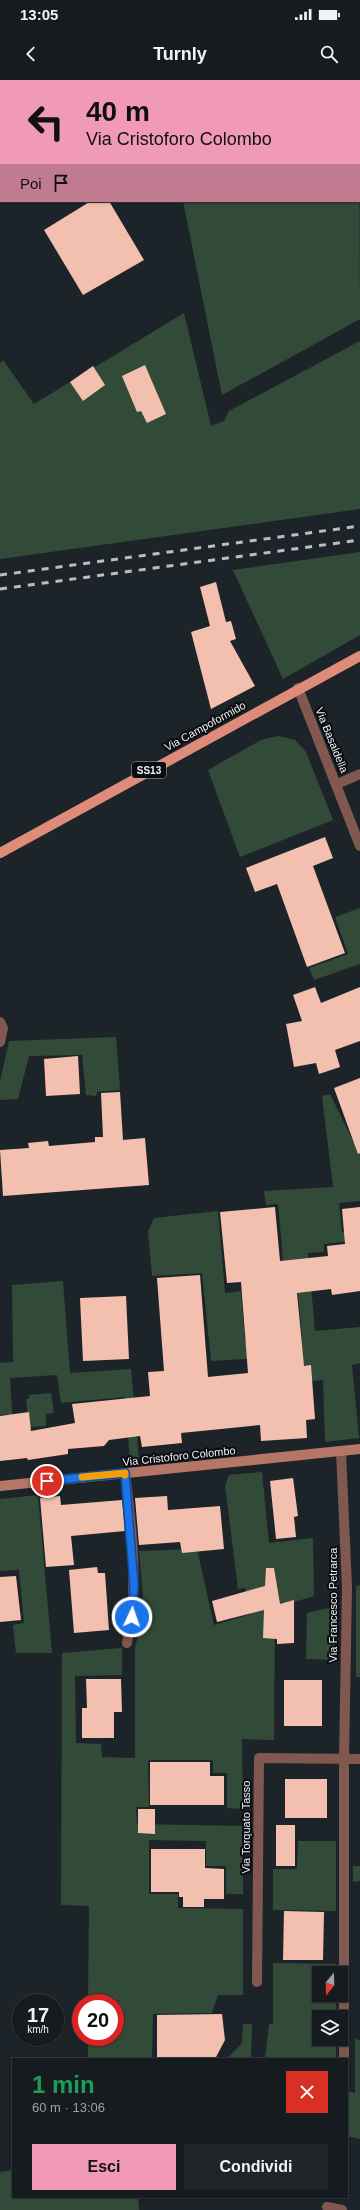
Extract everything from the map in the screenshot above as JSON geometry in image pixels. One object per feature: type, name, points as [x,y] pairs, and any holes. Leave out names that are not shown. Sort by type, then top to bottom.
[{"type":"main road","name":"Via Campoformido","points":[[0,853],[298,688],[360,656]]},
{"type":"main road","name":"Via Cristoforo Colombo","points":[[0,1486],[360,1449]]},
{"type":"street","name":"Via Basaldella","points":[[298,688],[337,784],[360,846]]},
{"type":"street","points":[[337,784],[360,774]]},
{"type":"street","points":[[0,1022],[4,1028],[0,1042]]},
{"type":"street","name":"Via Francesco Petrarca","points":[[341,1452],[347,1587],[344,1759],[344,2058]]},
{"type":"street","points":[[125,1473],[134,1585],[132,1617],[127,1644]]},
{"type":"street","name":"Via Torquato Tasso","points":[[257,1982],[259,1758],[344,1759]]},
{"type":"street","points":[[344,1759],[360,1759]]},
{"type":"street","points":[[327,2207],[342,2210]]},
{"type":"green space","points":[[183,202],[360,202],[360,319],[222,395]]},
{"type":"green space","points":[[184,313],[211,426],[224,421],[229,411],[360,341],[360,509],[0,559],[0,363],[3,360],[34,404]]},
{"type":"green space","points":[[360,552],[360,635],[283,679],[233,570]]},
{"type":"green space","points":[[278,736],[295,740],[306,752],[333,820],[240,857],[208,770],[261,740]]},
{"type":"green space","points":[[360,908],[360,964],[314,980],[309,968],[348,954],[335,917]]},
{"type":"green space","points":[[116,1037],[120,1090],[97,1092],[96,1096],[86,1095],[82,1055],[29,1056],[18,1099],[0,1100],[0,1082],[9,1041]]},
{"type":"green space","points":[[330,1094],[352,1139],[360,1136],[360,1201],[339,1203],[342,1232],[360,1232],[360,1240],[324,1244],[324,1252],[308,1253],[315,1331],[360,1327],[360,1363],[352,1365],[359,1438],[325,1442],[323,1380],[296,1382],[293,1356],[211,1361],[202,1273],[152,1276],[148,1231],[154,1218],[218,1211],[225,1293],[241,1291],[245,1342],[302,1337],[295,1260],[283,1260],[278,1204],[266,1205],[264,1191],[333,1187],[322,1096]]},
{"type":"green space","points":[[63,1281],[70,1373],[131,1369],[139,1460],[130,1461],[125,1397],[61,1403],[57,1375],[10,1378],[13,1428],[9,1429],[7,1414],[0,1415],[0,1363],[13,1362],[12,1285]]},
{"type":"green space","points":[[51,1393],[54,1413],[46,1414],[46,1426],[29,1427],[26,1399],[29,1399],[29,1395]]},
{"type":"green space","points":[[262,1472],[269,1543],[313,1538],[314,1596],[275,1608],[274,1740],[242,1739],[243,1809],[227,1808],[227,1773],[213,1773],[213,1760],[148,1760],[149,1807],[136,1807],[137,1824],[243,1826],[243,1894],[226,1894],[226,1866],[206,1866],[206,1841],[149,1840],[149,1894],[178,1894],[178,1908],[243,1909],[243,1995],[218,1995],[212,2013],[153,2014],[152,2058],[88,2058],[88,2046],[124,2046],[124,1994],[88,1994],[89,1906],[61,1905],[62,1653],[122,1648],[122,1675],[75,1676],[76,1743],[101,1744],[102,1757],[135,1758],[135,1647],[142,1623],[143,1595],[139,1551],[197,1549],[214,1625],[251,1614],[245,1588],[238,1589],[225,1485],[229,1475]]},
{"type":"green space","points":[[38,1495],[52,1653],[16,1653],[13,1625],[24,1623],[19,1570],[0,1571],[0,1499]]},
{"type":"green space","points":[[360,1585],[360,1677],[356,1677],[356,1586]]},
{"type":"green space","points":[[336,1606],[335,1660],[306,1659],[307,1613]]},
{"type":"green space","points":[[298,1841],[336,1841],[336,1911],[273,1910],[273,1869],[297,1869]]},
{"type":"green space","points":[[353,1866],[360,1866],[360,1881],[353,1882]]},
{"type":"green space","points":[[273,1963],[336,1964],[336,1966],[312,1966],[312,2002],[336,2002],[336,2010],[312,2010],[312,2046],[336,2046],[336,2058],[265,2058],[269,2024],[273,2024]]},
{"type":"green space","points":[[243,2024],[252,2024],[251,2058],[228,2058],[242,2043]]},
{"type":"green space","points":[[355,2039],[360,2040],[360,2139],[348,2136],[348,2091],[355,2093]]},
{"type":"green space","points":[[12,2170],[12,2198],[138,2198],[139,2210],[0,2210],[0,2172]]},
{"type":"building","points":[[89,202],[110,202],[144,260],[83,295],[44,230]]},
{"type":"building","points":[[145,365],[166,414],[147,423],[141,411],[137,412],[122,376]]},
{"type":"building","points":[[93,366],[105,385],[83,401],[70,382]]},
{"type":"building","points":[[216,582],[226,622],[231,621],[236,639],[230,641],[255,686],[211,709],[191,632],[210,626],[200,587]]},
{"type":"building","points":[[325,837],[333,858],[313,866],[345,953],[307,967],[277,884],[255,892],[246,868]]},
{"type":"building","points":[[315,987],[321,1003],[360,987],[360,1041],[335,1050],[340,1067],[319,1074],[316,1063],[294,1067],[286,1024],[302,1021],[293,995]]},
{"type":"building","points":[[78,1056],[80,1094],[46,1096],[44,1059]]},
{"type":"building","points":[[360,1078],[360,1153],[358,1154],[334,1088]]},
{"type":"building","points":[[120,1092],[123,1140],[145,1138],[149,1185],[3,1196],[0,1150],[29,1148],[28,1143],[48,1141],[49,1146],[95,1142],[95,1137],[103,1137],[101,1093]]},
{"type":"building","points":[[275,1207],[280,1261],[328,1256],[327,1246],[345,1244],[342,1209],[360,1207],[360,1291],[332,1295],[331,1289],[297,1293],[304,1366],[311,1365],[315,1419],[306,1420],[307,1438],[261,1441],[260,1425],[181,1433],[182,1443],[142,1447],[140,1436],[109,1440],[104,1446],[68,1449],[68,1454],[28,1460],[27,1458],[0,1461],[0,1416],[29,1412],[31,1431],[75,1423],[72,1404],[150,1396],[148,1372],[164,1371],[157,1278],[200,1275],[208,1377],[248,1373],[241,1282],[227,1283],[220,1212]]},
{"type":"building","points":[[126,1296],[129,1359],[83,1361],[80,1298]]},
{"type":"building","points":[[293,1478],[298,1516],[294,1517],[296,1537],[276,1539],[270,1481]]},
{"type":"building","points":[[60,1496],[61,1505],[122,1500],[125,1531],[71,1536],[74,1565],[46,1567],[40,1498]]},
{"type":"building","points":[[167,1496],[168,1510],[220,1506],[224,1549],[182,1553],[180,1542],[139,1545],[135,1498]]},
{"type":"building","points":[[97,1567],[98,1573],[105,1573],[109,1630],[74,1633],[69,1570]]},
{"type":"building","points":[[266,1568],[274,1568],[280,1604],[294,1600],[294,1643],[277,1644],[277,1639],[263,1638],[264,1610],[217,1622],[212,1601],[265,1586]]},
{"type":"building","points":[[16,1576],[21,1620],[0,1622],[0,1577]]},
{"type":"building","points":[[86,1679],[121,1679],[122,1712],[114,1712],[114,1738],[82,1738],[82,1708],[87,1708]]},
{"type":"building","points":[[284,1680],[322,1680],[322,1726],[284,1726]]},
{"type":"building","points":[[150,1762],[210,1762],[210,1776],[224,1776],[224,1805],[150,1805]]},
{"type":"building","points":[[285,1779],[327,1779],[327,1818],[285,1818]]},
{"type":"building","points":[[138,1809],[155,1809],[155,1834],[138,1833]]},
{"type":"building","points":[[276,1825],[295,1825],[295,1866],[276,1866]]},
{"type":"building","points":[[151,1849],[205,1849],[205,1868],[224,1869],[224,1899],[204,1899],[204,1907],[183,1907],[183,1897],[179,1897],[179,1892],[151,1892]]},
{"type":"building","points":[[284,1911],[324,1912],[323,1960],[283,1960]]},
{"type":"building","points":[[222,2014],[225,2040],[216,2058],[157,2058],[157,2015]]},
{"type":"railway","points":[[0,575],[360,526]]},
{"type":"railway","points":[[0,589],[360,540]]},
{"type":"slow traffic","points":[[82,1477],[125,1473],[125,1475]]},
{"type":"route","points":[[47,1481],[125,1473],[134,1585],[132,1617]]}]
